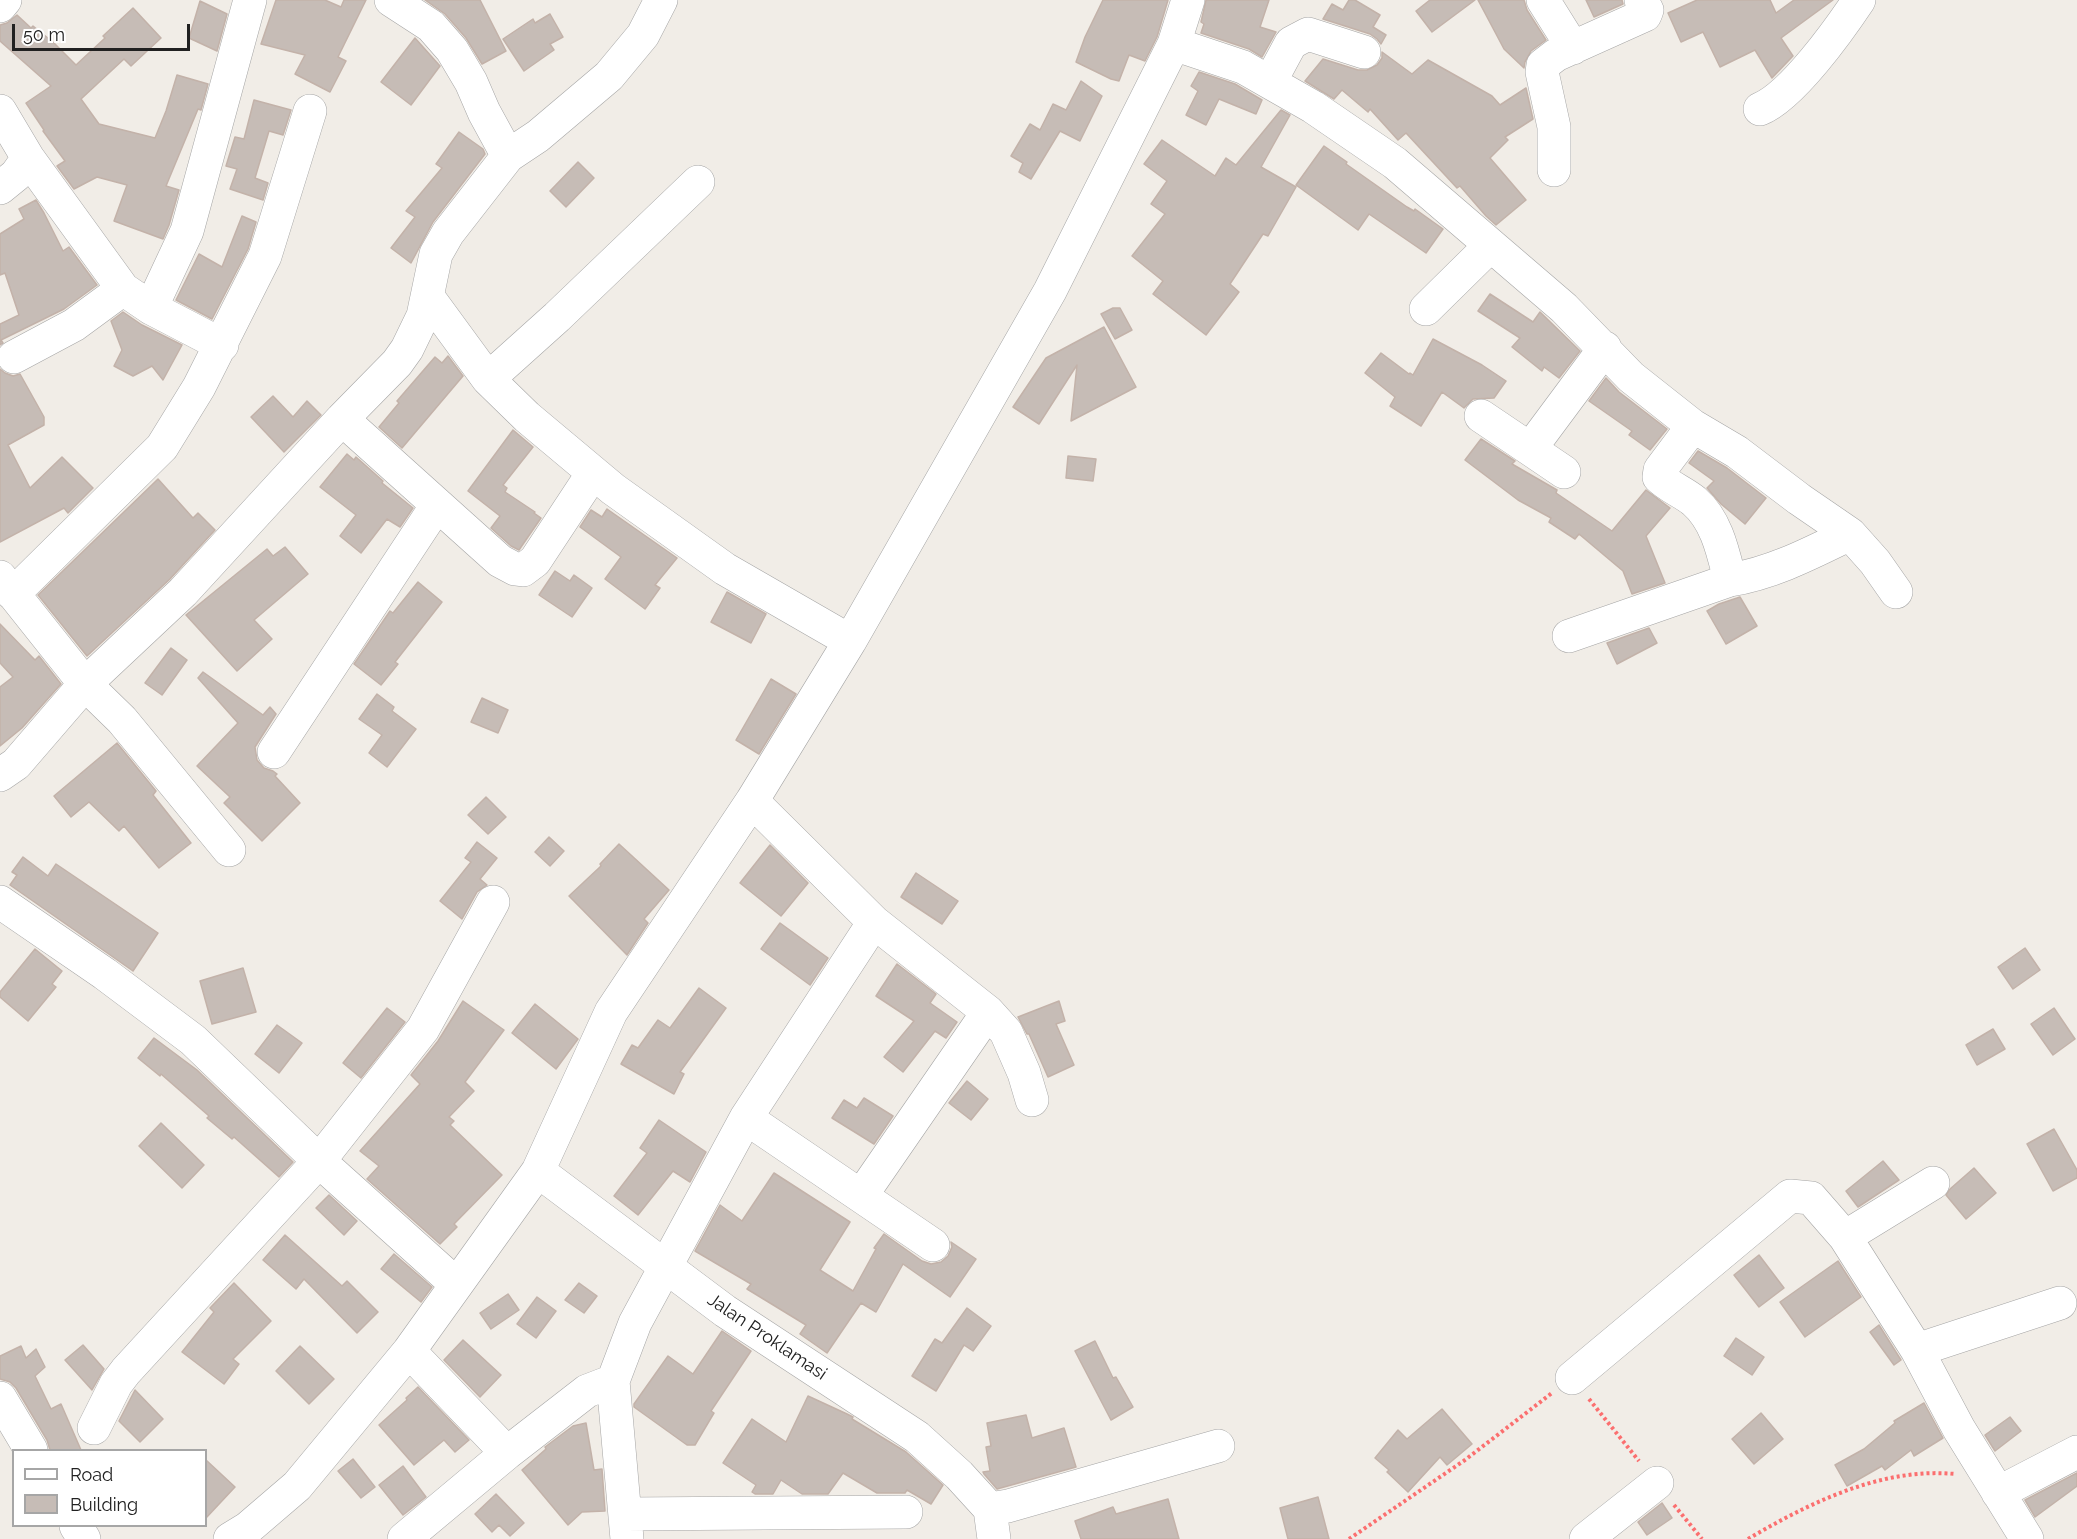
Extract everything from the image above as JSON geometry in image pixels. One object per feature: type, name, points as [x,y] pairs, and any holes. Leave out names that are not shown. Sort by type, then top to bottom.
[{"type":"street","points":[[0,6],[5,0]]},
{"type":"street","points":[[151,308],[188,231],[250,0]]},
{"type":"street","points":[[391,0],[431,26],[452,50],[471,82],[508,156]]},
{"type":"street","points":[[0,775],[16,764],[85,684],[183,592],[342,419],[397,363],[420,323],[440,246],[508,156],[537,136],[609,76],[642,35],[661,0]]},
{"type":"street","points":[[230,1539],[248,1528],[297,1486],[409,1351],[538,1171],[611,1012],[752,801],[850,641],[1050,291],[1174,44],[1188,0]]},
{"type":"street","points":[[1543,0],[1573,48]]},
{"type":"street","points":[[1554,170],[1554,127],[1542,72],[1544,65],[1548,60],[1645,15],[1647,10],[1641,0]]},
{"type":"street","points":[[1760,109],[1768,106],[1790,88],[1860,0]]},
{"type":"street","points":[[1270,82],[1291,43],[1308,34],[1364,52]]},
{"type":"street","points":[[1174,44],[1243,67],[1313,107],[1395,163],[1564,308],[1631,377],[1694,426],[1737,453],[1850,534],[1875,562],[1896,592]]},
{"type":"street","points":[[0,111],[27,158],[123,289],[151,308],[222,345]]},
{"type":"street","points":[[229,850],[122,720],[85,684],[6,585],[162,447],[200,387],[266,256],[310,111]]},
{"type":"street","points":[[0,188],[16,175],[27,158]]},
{"type":"street","points":[[488,379],[557,317],[698,182]]},
{"type":"street","points":[[1426,309],[1490,246]]},
{"type":"street","points":[[14,357],[74,325],[123,289]]},
{"type":"street","points":[[428,297],[488,379],[527,417],[593,473],[724,569],[850,641]]},
{"type":"street","points":[[1530,449],[1605,348]]},
{"type":"street","points":[[1481,416],[1564,472]]},
{"type":"street","points":[[342,419],[500,561],[515,569],[523,570],[535,561],[593,473]]},
{"type":"street","points":[[1694,426],[1660,470],[1659,477],[1666,484],[1693,500],[1706,513],[1714,526],[1723,551],[1730,580]]},
{"type":"street","points":[[274,752],[437,505]]},
{"type":"street","points":[[1569,636],[1730,580],[1753,576],[1793,561],[1850,534]]},
{"type":"street","points":[[752,801],[874,922],[988,1012],[1006,1032],[1024,1073],[1032,1100]]},
{"type":"street","points":[[0,902],[105,974],[193,1040],[319,1161],[456,1284]]},
{"type":"street","points":[[94,1428],[116,1384],[126,1371],[319,1161],[423,1029],[493,902]]},
{"type":"street","points":[[874,922],[746,1118],[635,1323],[613,1381],[627,1526],[906,1512]]},
{"type":"street","points":[[861,1196],[988,1012]]},
{"type":"street","points":[[746,1118],[933,1245]]},
{"type":"street","name":"Jalan Proklamasi","points":[[538,1171],[725,1311],[917,1437],[959,1475],[992,1524]]},
{"type":"street","points":[[1845,1237],[1933,1183]]},
{"type":"street","points":[[1572,1378],[1790,1196],[1811,1198],[1845,1237],[1917,1350],[1959,1429],[2027,1539]]},
{"type":"street","points":[[1917,1350],[2060,1303]]},
{"type":"street","points":[[409,1351],[507,1452]]},
{"type":"street","points":[[407,1538],[507,1452],[588,1391],[613,1381]]},
{"type":"street","points":[[0,1398],[30,1449]]},
{"type":"street","points":[[992,1524],[1008,1506],[1218,1446]]},
{"type":"street","points":[[1992,1483],[2077,1452]]},
{"type":"street","points":[[1586,1539],[1657,1483]]},
{"type":"path","points":[[1349,1539],[1465,1460],[1572,1378],[1702,1539]]},
{"type":"path","points":[[1748,1539],[1805,1508],[1872,1482],[1920,1473],[1961,1475],[1992,1483]]},
{"type":"building","points":[[276,0],[325,0],[341,7],[344,0],[366,0],[338,57],[346,61],[330,92],[295,74],[305,55],[261,44]]},
{"type":"building","points":[[425,0],[480,0],[506,51],[482,64],[466,38],[445,14]]},
{"type":"building","points":[[1103,0],[1168,0],[1157,37],[1145,61],[1129,55],[1119,81],[1076,62]]},
{"type":"building","points":[[1206,0],[1269,0],[1260,27],[1276,32],[1262,57],[1249,49],[1201,33]]},
{"type":"building","points":[[1349,0],[1355,0],[1380,15],[1373,27],[1386,35],[1381,44],[1370,34],[1323,19],[1332,4],[1343,10]]},
{"type":"building","points":[[1430,0],[1475,0],[1432,32],[1416,11]]},
{"type":"building","points":[[1478,0],[1524,0],[1527,10],[1546,40],[1531,51],[1524,68],[1504,49]]},
{"type":"building","points":[[1586,0],[1622,0],[1623,4],[1594,17]]},
{"type":"building","points":[[1697,0],[1770,0],[1776,13],[1794,0],[1833,0],[1781,38],[1793,56],[1772,78],[1755,50],[1720,67],[1703,32],[1681,42],[1668,13]]},
{"type":"building","points":[[200,1],[227,14],[217,51],[189,38]]},
{"type":"building","points":[[133,8],[161,38],[131,66],[124,59],[81,99],[99,124],[155,138],[177,75],[208,84],[201,110],[198,109],[166,186],[179,190],[163,239],[114,221],[127,185],[97,177],[74,189],[57,166],[65,161],[26,103],[51,86],[0,41],[0,25],[7,23],[17,15],[31,28],[33,26],[54,43],[76,65]]},
{"type":"building","points":[[550,14],[563,37],[550,44],[554,50],[524,71],[503,39],[533,19],[535,23]]},
{"type":"building","points":[[415,38],[440,66],[411,105],[381,82]]},
{"type":"building","points":[[1382,52],[1412,74],[1428,60],[1492,96],[1500,105],[1526,88],[1533,119],[1505,137],[1508,140],[1490,158],[1526,200],[1496,225],[1460,186],[1457,188],[1406,133],[1398,140],[1370,109],[1368,112],[1342,90],[1334,99],[1305,81],[1323,59],[1358,70],[1367,70],[1377,65],[1382,58]]},
{"type":"building","points":[[1199,72],[1235,84],[1262,100],[1256,114],[1219,99],[1206,125],[1186,115],[1198,91],[1191,86]]},
{"type":"building","points":[[1081,81],[1102,96],[1080,141],[1060,131],[1031,179],[1019,172],[1023,163],[1011,156],[1030,124],[1040,130],[1053,104],[1066,110]]},
{"type":"building","points":[[254,100],[291,110],[283,135],[269,131],[255,178],[268,183],[263,200],[230,189],[237,169],[226,166],[235,137],[244,139]]},
{"type":"building","points":[[1281,110],[1290,115],[1261,167],[1296,187],[1268,236],[1263,234],[1230,284],[1239,292],[1206,335],[1153,294],[1163,281],[1132,256],[1165,214],[1151,204],[1167,181],[1144,164],[1162,140],[1215,176],[1226,158],[1236,165]]},
{"type":"building","points":[[459,132],[483,149],[485,154],[433,222],[411,263],[391,248],[415,217],[406,211],[442,168],[436,164]]},
{"type":"building","points":[[1324,146],[1407,207],[1414,211],[1415,209],[1443,229],[1426,253],[1369,214],[1358,230],[1296,185]]},
{"type":"building","points":[[578,162],[594,178],[566,207],[550,191]]},
{"type":"building","points":[[36,200],[63,251],[69,247],[97,285],[64,309],[1,340],[3,343],[0,345],[0,324],[19,315],[5,273],[0,275],[0,234],[24,219],[19,209]]},
{"type":"building","points":[[242,216],[256,222],[248,249],[212,319],[176,300],[199,254],[222,267]]},
{"type":"building","points":[[1490,294],[1533,322],[1540,312],[1580,351],[1559,378],[1544,367],[1542,371],[1512,347],[1520,338],[1478,311]]},
{"type":"building","points":[[1113,308],[1120,308],[1132,330],[1115,339],[1101,314]]},
{"type":"building","points":[[123,312],[142,325],[182,345],[163,380],[152,366],[133,376],[114,366],[122,350],[111,321]]},
{"type":"building","points":[[1104,327],[1136,387],[1071,421],[1077,365],[1039,424],[1013,407],[1046,358]]},
{"type":"building","points":[[1433,339],[1482,365],[1506,381],[1494,398],[1473,399],[1464,408],[1442,392],[1421,426],[1390,406],[1395,397],[1365,373],[1381,353],[1413,375]]},
{"type":"building","points":[[448,356],[463,376],[402,448],[379,427],[399,403],[397,401],[435,357],[442,363]]},
{"type":"building","points":[[0,369],[13,376],[20,374],[44,417],[44,425],[8,445],[30,488],[62,457],[93,488],[68,513],[64,508],[0,542]]},
{"type":"building","points":[[1606,378],[1619,392],[1667,429],[1650,450],[1629,435],[1632,431],[1589,401]]},
{"type":"building","points":[[273,396],[293,417],[307,401],[321,415],[284,452],[251,417]]},
{"type":"building","points":[[513,430],[533,447],[503,485],[507,488],[505,492],[541,518],[519,550],[491,528],[500,516],[468,491]]},
{"type":"building","points":[[1481,439],[1515,461],[1512,464],[1557,490],[1556,493],[1612,531],[1646,490],[1670,508],[1646,536],[1665,583],[1632,594],[1623,571],[1579,534],[1575,539],[1549,522],[1551,518],[1518,500],[1465,460]]},
{"type":"building","points":[[1698,451],[1727,468],[1766,498],[1745,524],[1721,504],[1707,488],[1714,481],[1689,463]]},
{"type":"building","points":[[347,454],[354,460],[356,457],[383,481],[382,483],[413,508],[400,527],[387,519],[361,553],[340,536],[356,515],[320,487]]},
{"type":"building","points":[[1068,456],[1096,459],[1093,481],[1066,478]]},
{"type":"building","points":[[158,479],[193,518],[198,513],[215,530],[170,579],[87,656],[38,595]]},
{"type":"building","points":[[607,509],[677,558],[655,585],[660,588],[645,609],[605,579],[621,557],[580,527],[591,510],[602,517]]},
{"type":"building","points":[[285,547],[308,574],[254,620],[272,639],[237,671],[186,615],[267,549],[273,556]]},
{"type":"building","points":[[555,571],[570,581],[574,575],[592,588],[572,617],[539,595]]},
{"type":"building","points":[[418,582],[442,602],[395,662],[398,664],[381,685],[354,664],[390,611],[393,613]]},
{"type":"building","points":[[727,592],[766,614],[751,643],[711,622]]},
{"type":"building","points":[[1740,597],[1757,626],[1726,644],[1707,611]]},
{"type":"building","points":[[0,624],[35,660],[39,656],[61,684],[22,728],[0,746],[0,687],[13,677],[0,663]]},
{"type":"building","points":[[1649,628],[1657,643],[1617,664],[1607,643]]},
{"type":"building","points":[[171,648],[187,660],[162,695],[145,683]]},
{"type":"building","points":[[203,672],[263,715],[270,707],[276,714],[255,747],[257,760],[264,768],[277,774],[275,776],[300,803],[262,841],[224,803],[230,797],[197,766],[238,723],[198,678]]},
{"type":"building","points":[[771,679],[796,694],[759,754],[736,740]]},
{"type":"building","points":[[377,694],[394,707],[392,711],[416,729],[387,767],[369,753],[382,735],[359,719]]},
{"type":"building","points":[[482,698],[508,710],[498,733],[471,722]]},
{"type":"building","points":[[117,743],[156,791],[153,795],[191,843],[159,868],[124,826],[119,831],[89,802],[71,817],[54,796]]},
{"type":"building","points":[[486,797],[506,817],[488,834],[468,815]]},
{"type":"building","points":[[549,837],[564,851],[550,866],[535,852]]},
{"type":"building","points":[[477,842],[497,858],[480,879],[487,885],[477,892],[462,919],[440,901],[471,862],[465,858]]},
{"type":"building","points":[[619,844],[669,890],[644,919],[648,923],[627,955],[569,896],[601,866],[600,864]]},
{"type":"building","points":[[770,845],[808,883],[781,916],[740,883]]},
{"type":"building","points":[[23,857],[48,876],[56,864],[158,933],[133,971],[10,885],[17,875],[12,872]]},
{"type":"building","points":[[916,873],[958,901],[942,924],[901,897]]},
{"type":"building","points":[[780,923],[828,958],[810,985],[761,949]]},
{"type":"building","points":[[2025,948],[2040,970],[2013,989],[1998,967]]},
{"type":"building","points":[[35,949],[62,971],[52,984],[56,987],[28,1021],[0,997],[0,992]]},
{"type":"building","points":[[897,964],[936,994],[930,1003],[957,1022],[946,1038],[935,1031],[903,1072],[884,1057],[914,1021],[876,996]]},
{"type":"building","points":[[243,968],[256,1012],[212,1024],[200,981]]},
{"type":"building","points":[[699,988],[726,1008],[680,1072],[684,1074],[674,1094],[621,1064],[632,1045],[638,1048],[658,1020],[670,1028]]},
{"type":"building","points":[[463,1001],[504,1030],[465,1082],[474,1091],[449,1117],[454,1121],[450,1125],[502,1175],[454,1224],[457,1227],[440,1244],[367,1179],[379,1166],[360,1151],[420,1084],[411,1075],[438,1041]]},
{"type":"building","points":[[1059,1001],[1065,1021],[1056,1024],[1074,1065],[1048,1077],[1029,1034],[1018,1017]]},
{"type":"building","points":[[535,1004],[578,1039],[556,1069],[512,1033]]},
{"type":"building","points":[[387,1008],[405,1022],[361,1078],[343,1063]]},
{"type":"building","points":[[2054,1008],[2075,1039],[2053,1055],[2031,1024]]},
{"type":"building","points":[[277,1025],[302,1043],[279,1073],[255,1054]]},
{"type":"building","points":[[1993,1029],[2005,1049],[1977,1065],[1966,1045]]},
{"type":"building","points":[[154,1038],[197,1070],[293,1162],[279,1177],[234,1137],[232,1139],[207,1118],[209,1116],[161,1074],[160,1076],[138,1058]]},
{"type":"building","points":[[967,1081],[988,1099],[971,1120],[949,1103]]},
{"type":"building","points":[[864,1098],[893,1116],[874,1144],[832,1118],[844,1100],[857,1108]]},
{"type":"building","points":[[659,1120],[706,1152],[690,1182],[673,1171],[638,1215],[614,1196],[647,1153],[640,1148]]},
{"type":"building","points":[[161,1123],[204,1165],[182,1188],[139,1146]]},
{"type":"building","points":[[2054,1129],[2077,1170],[2077,1178],[2053,1191],[2027,1144]]},
{"type":"building","points":[[1883,1161],[1899,1180],[1858,1207],[1846,1191]]},
{"type":"building","points":[[1974,1168],[1996,1193],[1966,1219],[1946,1195]]},
{"type":"building","points":[[774,1173],[850,1222],[820,1270],[853,1291],[876,1249],[874,1248],[884,1234],[922,1261],[931,1264],[941,1262],[948,1256],[952,1247],[951,1242],[976,1259],[950,1297],[903,1264],[876,1312],[861,1303],[827,1353],[800,1334],[806,1325],[747,1289],[751,1284],[695,1251],[720,1205],[742,1221]]},
{"type":"building","points":[[329,1195],[357,1221],[344,1235],[316,1208]]},
{"type":"building","points":[[285,1235],[342,1286],[347,1281],[378,1312],[357,1333],[304,1279],[296,1289],[263,1260]]},
{"type":"building","points":[[394,1254],[432,1287],[421,1302],[381,1269]]},
{"type":"building","points":[[1759,1255],[1784,1288],[1759,1307],[1734,1275]]},
{"type":"building","points":[[1838,1261],[1861,1297],[1805,1337],[1780,1302]]},
{"type":"building","points":[[234,1283],[271,1321],[233,1359],[239,1364],[224,1384],[182,1352],[214,1312],[210,1308]]},
{"type":"building","points":[[579,1283],[597,1296],[584,1313],[565,1300]]},
{"type":"building","points":[[508,1294],[519,1310],[491,1329],[480,1313]]},
{"type":"building","points":[[537,1297],[556,1311],[536,1338],[517,1324]]},
{"type":"building","points":[[967,1308],[991,1326],[973,1351],[964,1345],[936,1391],[912,1376],[935,1339],[942,1343]]},
{"type":"building","points":[[1879,1325],[1901,1360],[1894,1365],[1870,1332]]},
{"type":"building","points":[[722,1331],[751,1351],[711,1411],[714,1413],[695,1445],[687,1445],[634,1407],[634,1404],[668,1356],[693,1374]]},
{"type":"building","points":[[1736,1338],[1764,1357],[1752,1375],[1724,1356]]},
{"type":"building","points":[[463,1340],[501,1375],[480,1397],[444,1360]]},
{"type":"building","points":[[1095,1341],[1113,1378],[1116,1377],[1133,1407],[1111,1420],[1075,1351]]},
{"type":"building","points":[[83,1345],[104,1369],[92,1390],[65,1360]]},
{"type":"building","points":[[21,1346],[26,1358],[36,1349],[45,1367],[35,1376],[51,1409],[61,1404],[81,1449],[50,1449],[47,1440],[16,1388],[10,1382],[0,1379],[0,1356]]},
{"type":"building","points":[[300,1346],[334,1379],[309,1404],[276,1371]]},
{"type":"building","points":[[418,1387],[469,1440],[455,1452],[444,1440],[414,1465],[379,1425]]},
{"type":"building","points":[[135,1390],[163,1419],[140,1442],[119,1421]]},
{"type":"building","points":[[808,1396],[853,1417],[852,1419],[906,1452],[943,1485],[931,1504],[907,1490],[905,1493],[877,1493],[843,1473],[828,1494],[802,1494],[781,1480],[773,1494],[752,1492],[756,1485],[723,1463],[752,1419],[786,1442]]},
{"type":"building","points":[[1924,1403],[1943,1438],[1914,1456],[1911,1450],[1885,1470],[1882,1466],[1847,1486],[1835,1465],[1864,1449],[1895,1423],[1894,1421]]},
{"type":"building","points":[[1442,1409],[1472,1444],[1447,1465],[1440,1457],[1408,1492],[1375,1458],[1398,1430],[1407,1439]]},
{"type":"building","points":[[1761,1413],[1783,1439],[1754,1464],[1732,1439]]},
{"type":"building","points":[[1026,1415],[1032,1438],[1064,1428],[1076,1467],[997,1489],[983,1472],[990,1471],[986,1447],[991,1446],[987,1423]]},
{"type":"building","points":[[2010,1417],[2021,1431],[1995,1451],[1985,1435]]},
{"type":"building","points":[[586,1423],[594,1470],[602,1469],[605,1511],[582,1512],[568,1525],[522,1470],[546,1449],[545,1447],[573,1426]]},
{"type":"building","points":[[353,1459],[375,1487],[361,1498],[338,1471]]},
{"type":"building","points":[[207,1461],[235,1487],[207,1517]]},
{"type":"building","points":[[403,1466],[426,1497],[403,1515],[379,1485]]},
{"type":"building","points":[[2077,1473],[2077,1486],[2035,1517],[2025,1500]]},
{"type":"building","points":[[496,1494],[524,1523],[510,1536],[499,1525],[492,1532],[475,1514]]},
{"type":"building","points":[[1318,1497],[1329,1539],[1288,1539],[1280,1508]]},
{"type":"building","points":[[1168,1499],[1179,1539],[1081,1539],[1075,1521],[1113,1507],[1116,1514]]},
{"type":"building","points":[[1662,1503],[1672,1518],[1647,1535],[1638,1522]]}]
